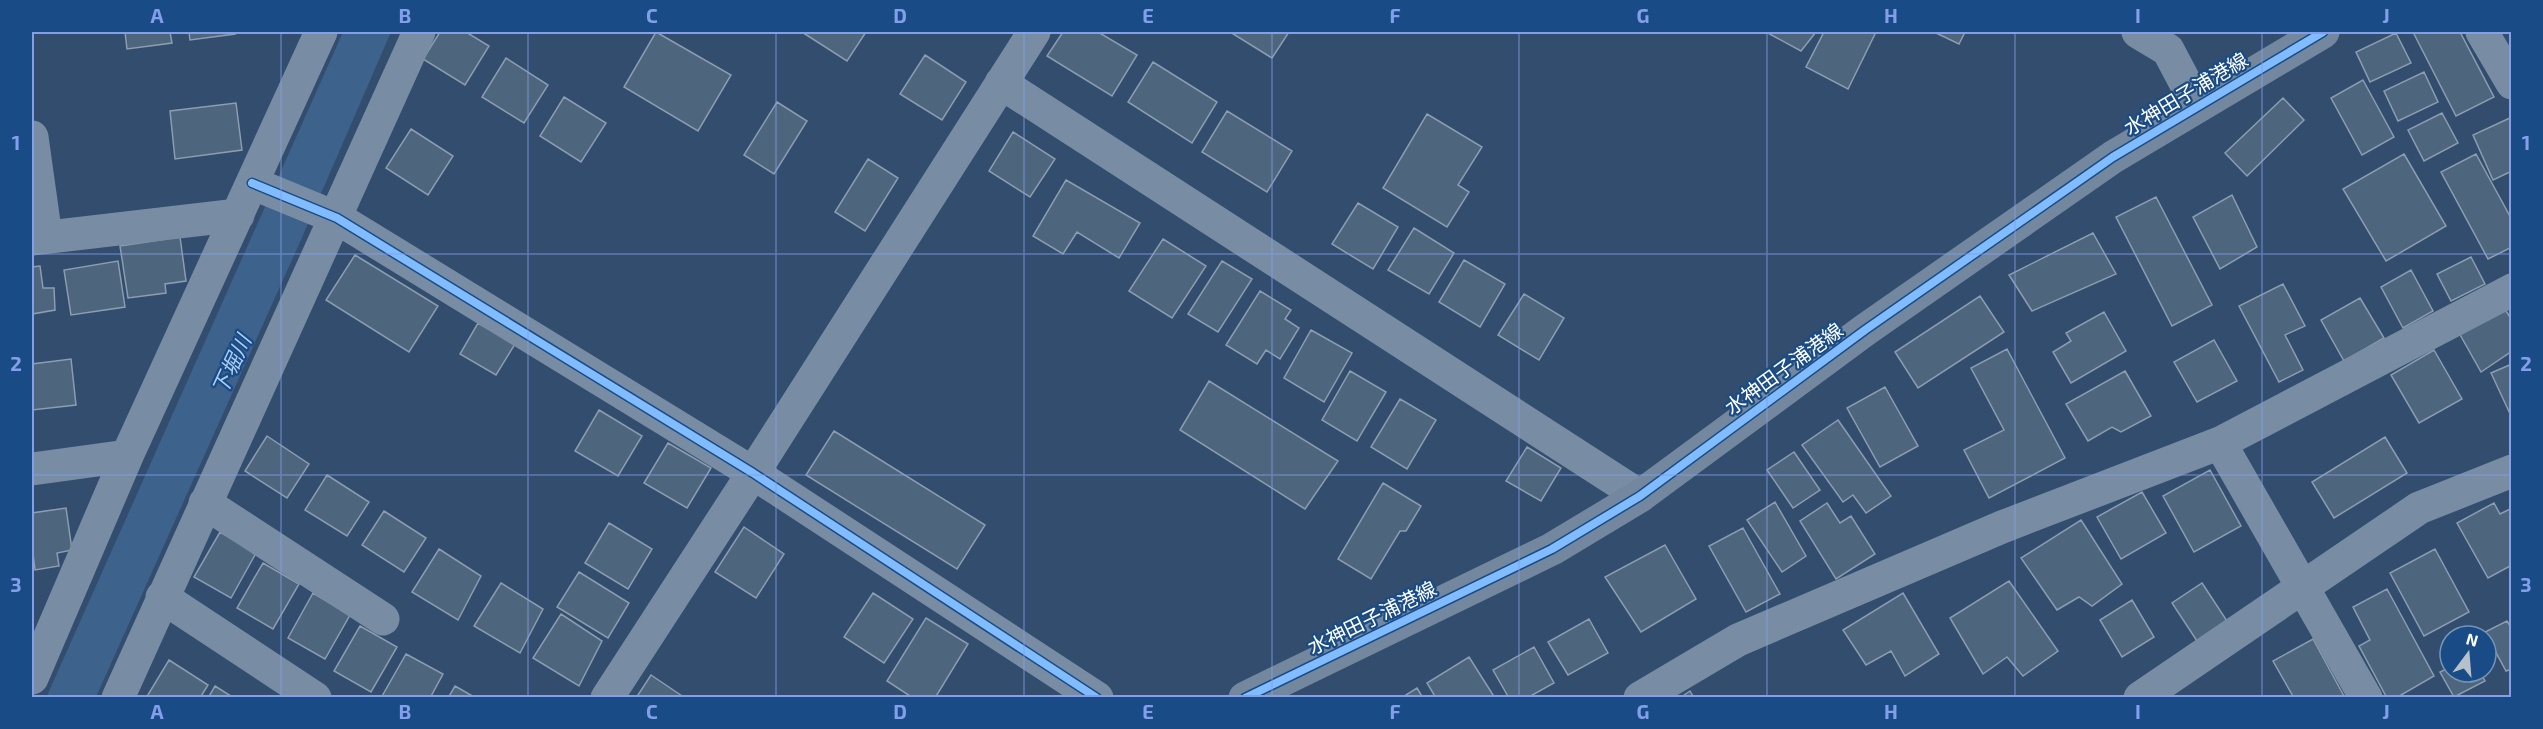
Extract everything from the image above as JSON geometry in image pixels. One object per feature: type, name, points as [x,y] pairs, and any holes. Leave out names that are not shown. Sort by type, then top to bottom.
[{"type":"main road","name":"水神田子浦港線","points":[[1245,698],[1552,549],[1640,496],[1865,330],[2113,157],[2323,32]]},
{"type":"street","points":[[32,678],[128,456],[321,32]]},
{"type":"street","points":[[118,698],[419,32]]},
{"type":"street","points":[[607,698],[1034,32]]},
{"type":"street","points":[[2138,32],[2165,41],[2197,105]]},
{"type":"street","points":[[2482,32],[2511,83]]},
{"type":"street","points":[[1001,83],[1640,496]]},
{"type":"street","points":[[32,137],[39,238],[238,215]]},
{"type":"street","points":[[252,183],[336,218],[753,473],[1097,698]]},
{"type":"street","points":[[1640,698],[1738,640],[2002,527],[2220,443],[2511,290]]},
{"type":"street","points":[[2220,443],[2366,698]]},
{"type":"street","points":[[32,469],[128,456]]},
{"type":"street","points":[[2140,698],[2420,508],[2511,471]]},
{"type":"street","points":[[206,503],[384,620]]},
{"type":"street","points":[[162,597],[315,698]]},
{"type":"water","name":"下堀川","points":[[343,32],[391,32],[300,242],[96,697],[46,698]]},
{"type":"building","points":[[125,32],[170,32],[172,43],[127,49]]},
{"type":"building","points":[[189,32],[235,32],[235,34],[190,40]]},
{"type":"building","points":[[440,32],[466,32],[489,46],[465,85],[423,59]]},
{"type":"building","points":[[656,32],[731,75],[698,131],[624,87]]},
{"type":"building","points":[[807,32],[866,32],[847,61],[805,34]]},
{"type":"building","points":[[1063,32],[1098,32],[1137,55],[1112,96],[1047,56]]},
{"type":"building","points":[[1230,32],[1289,32],[1272,58]]},
{"type":"building","points":[[1766,32],[1816,32],[1801,51]]},
{"type":"building","points":[[1824,32],[1876,32],[1848,89],[1806,67]]},
{"type":"building","points":[[1934,32],[1965,32],[1959,44]]},
{"type":"building","points":[[2413,32],[2460,32],[2494,97],[2456,116]]},
{"type":"building","points":[[2396,33],[2411,63],[2370,82],[2356,52]]},
{"type":"building","points":[[925,55],[966,82],[942,120],[900,94]]},
{"type":"building","points":[[506,58],[548,85],[524,123],[482,97]]},
{"type":"building","points":[[1153,62],[1217,102],[1192,143],[1128,102]]},
{"type":"building","points":[[2424,72],[2438,102],[2398,121],[2384,91]]},
{"type":"building","points":[[2363,80],[2394,137],[2362,155],[2331,98]]},
{"type":"building","points":[[564,97],[606,123],[581,162],[540,136]]},
{"type":"building","points":[[2283,98],[2304,120],[2247,176],[2225,153]]},
{"type":"building","points":[[777,102],[807,121],[774,174],[744,155]]},
{"type":"building","points":[[236,103],[242,150],[175,159],[170,111]]},
{"type":"building","points":[[1227,111],[1292,151],[1267,192],[1202,152]]},
{"type":"building","points":[[2442,113],[2458,143],[2424,161],[2408,130]]},
{"type":"building","points":[[1427,114],[1482,147],[1458,185],[1469,192],[1447,227],[1383,188]]},
{"type":"building","points":[[2512,117],[2512,171],[2493,180],[2473,135]]},
{"type":"building","points":[[411,129],[453,156],[428,195],[386,168]]},
{"type":"building","points":[[1013,132],[1055,159],[1030,197],[989,171]]},
{"type":"building","points":[[2404,154],[2446,226],[2386,261],[2343,189]]},
{"type":"building","points":[[2476,154],[2512,220],[2512,247],[2488,259],[2441,172]]},
{"type":"building","points":[[868,159],[898,178],[865,231],[835,212]]},
{"type":"building","points":[[1066,180],[1140,223],[1119,258],[1077,232],[1063,254],[1033,236]]},
{"type":"building","points":[[2232,195],[2257,247],[2220,269],[2193,217]]},
{"type":"building","points":[[2156,197],[2212,305],[2172,326],[2116,217]]},
{"type":"building","points":[[1358,203],[1398,227],[1373,269],[1332,244]]},
{"type":"building","points":[[1414,228],[1454,253],[1429,294],[1388,270]]},
{"type":"building","points":[[2093,233],[2116,274],[2032,311],[2009,275]]},
{"type":"building","points":[[180,237],[186,281],[165,284],[166,293],[128,298],[120,246]]},
{"type":"building","points":[[1163,239],[1206,266],[1172,318],[1129,291]]},
{"type":"building","points":[[355,255],[438,306],[409,352],[326,300]]},
{"type":"building","points":[[2471,257],[2485,284],[2451,301],[2437,274]]},
{"type":"building","points":[[1464,260],[1505,284],[1480,327],[1439,302]]},
{"type":"building","points":[[118,261],[125,307],[71,315],[64,270]]},
{"type":"building","points":[[1222,261],[1252,279],[1218,332],[1188,314]]},
{"type":"building","points":[[40,266],[43,288],[54,288],[55,310],[32,314],[32,267]]},
{"type":"building","points":[[2411,270],[2433,311],[2403,328],[2381,287]]},
{"type":"building","points":[[2283,284],[2305,326],[2285,335],[2303,370],[2279,382],[2239,306]]},
{"type":"building","points":[[1260,291],[1291,310],[1285,319],[1299,328],[1280,359],[1266,350],[1257,364],[1226,345]]},
{"type":"building","points":[[1524,294],[1564,318],[1539,360],[1498,335]]},
{"type":"building","points":[[1980,296],[2004,332],[1918,388],[1895,352]]},
{"type":"building","points":[[2360,298],[2384,338],[2344,361],[2321,320]]},
{"type":"building","points":[[2502,305],[2512,320],[2512,351],[2481,372],[2458,331]]},
{"type":"building","points":[[2104,312],[2126,351],[2071,383],[2053,352],[2071,341],[2066,333]]},
{"type":"building","points":[[478,323],[515,344],[496,375],[460,354]]},
{"type":"building","points":[[1311,330],[1352,353],[1324,402],[1284,378]]},
{"type":"building","points":[[2214,340],[2237,381],[2197,402],[2174,362]]},
{"type":"building","points":[[2007,349],[2065,458],[1989,498],[1964,450],[2004,430],[1971,368]]},
{"type":"building","points":[[2434,350],[2462,399],[2419,423],[2391,375]]},
{"type":"building","points":[[71,359],[76,405],[32,410],[32,364]]},
{"type":"building","points":[[2512,364],[2512,418],[2491,373]]},
{"type":"building","points":[[1350,371],[1386,392],[1357,441],[1322,420]]},
{"type":"building","points":[[2125,371],[2151,416],[2121,432],[2112,427],[2088,441],[2066,404]]},
{"type":"building","points":[[1209,381],[1338,461],[1305,509],[1180,430]]},
{"type":"building","points":[[1885,387],[1918,446],[1880,467],[1847,408]]},
{"type":"building","points":[[1400,399],[1436,420],[1407,469],[1371,447]]},
{"type":"building","points":[[599,410],[642,436],[618,476],[575,451]]},
{"type":"building","points":[[1838,420],[1891,496],[1866,513],[1853,495],[1843,502],[1802,445]]},
{"type":"building","points":[[834,431],[985,525],[957,569],[806,475]]},
{"type":"building","points":[[267,436],[309,464],[287,498],[245,471]]},
{"type":"building","points":[[2385,437],[2407,473],[2334,518],[2312,482]]},
{"type":"building","points":[[668,443],[711,468],[687,508],[644,483]]},
{"type":"building","points":[[1527,447],[1561,468],[1541,501],[1506,481]]},
{"type":"building","points":[[1794,452],[1820,490],[1793,508],[1767,470]]},
{"type":"building","points":[[2210,470],[2241,526],[2194,552],[2163,496]]},
{"type":"building","points":[[327,475],[369,502],[347,536],[305,510]]},
{"type":"building","points":[[1383,483],[1421,506],[1406,531],[1400,531],[1371,579],[1338,559]]},
{"type":"building","points":[[2142,492],[2166,533],[2121,559],[2097,517]]},
{"type":"building","points":[[1775,502],[1806,556],[1782,572],[1747,520]]},
{"type":"building","points":[[1827,503],[1840,523],[1851,516],[1875,554],[1836,579],[1800,521]]},
{"type":"building","points":[[2494,503],[2500,514],[2512,508],[2512,565],[2488,578],[2457,523]]},
{"type":"building","points":[[66,508],[72,550],[57,553],[59,566],[35,570],[32,513]]},
{"type":"building","points":[[384,511],[426,538],[404,572],[362,545]]},
{"type":"building","points":[[2081,520],[2122,584],[2092,606],[2079,597],[2057,610],[2021,558]]},
{"type":"building","points":[[609,523],[652,549],[628,589],[585,563]]},
{"type":"building","points":[[744,527],[784,554],[756,598],[715,572]]},
{"type":"building","points":[[1743,528],[1780,594],[1746,612],[1709,546]]},
{"type":"building","points":[[220,532],[256,553],[231,598],[194,577]]},
{"type":"building","points":[[1665,545],[1696,599],[1641,632],[1605,577]]},
{"type":"building","points":[[439,549],[481,576],[458,620],[412,592]]},
{"type":"building","points":[[2435,549],[2469,612],[2446,624],[2438,624],[2438,629],[2424,636],[2390,573]]},
{"type":"building","points":[[263,563],[299,584],[273,629],[237,608]]},
{"type":"building","points":[[579,572],[629,603],[608,638],[557,607]]},
{"type":"building","points":[[2009,581],[2058,651],[2023,676],[2007,657],[1983,674],[1950,618]]},
{"type":"building","points":[[501,583],[543,609],[520,653],[474,626]]},
{"type":"building","points":[[2202,583],[2227,621],[2197,641],[2172,603]]},
{"type":"building","points":[[2387,589],[2434,676],[2396,698],[2387,698],[2359,646],[2370,640],[2353,607]]},
{"type":"building","points":[[313,593],[350,615],[325,659],[288,638]]},
{"type":"building","points":[[873,593],[913,619],[884,663],[844,637]]},
{"type":"building","points":[[1903,593],[1939,654],[1905,676],[1891,651],[1866,665],[1843,630]]},
{"type":"building","points":[[2132,600],[2154,637],[2122,657],[2100,620]]},
{"type":"building","points":[[561,614],[602,641],[579,686],[533,658]]},
{"type":"building","points":[[926,618],[968,644],[935,698],[913,698],[887,681]]},
{"type":"building","points":[[1589,619],[1608,653],[1568,675],[1548,642]]},
{"type":"building","points":[[2507,621],[2512,629],[2512,669],[2506,671],[2498,656],[2498,626]]},
{"type":"building","points":[[360,626],[397,647],[371,692],[334,671]]},
{"type":"building","points":[[2313,639],[2345,698],[2294,698],[2273,661]]},
{"type":"building","points":[[1534,647],[1554,683],[1527,698],[1509,698],[1493,670]]},
{"type":"building","points":[[406,654],[443,674],[430,698],[381,698]]},
{"type":"building","points":[[1469,657],[1495,698],[1436,698],[1427,683]]},
{"type":"building","points":[[169,660],[208,685],[200,698],[146,698]]},
{"type":"building","points":[[651,675],[685,698],[636,698]]},
{"type":"building","points":[[2447,684],[2479,684],[2454,697]]},
{"type":"building","points":[[215,686],[234,698],[208,698]]},
{"type":"building","points":[[455,686],[476,698],[448,698]]},
{"type":"building","points":[[1417,688],[1423,698],[1401,698]]},
{"type":"building","points":[[1690,691],[1694,698],[1680,698]]},
{"type":"cycle path","points":[[1245,698],[1552,549],[1640,496],[1865,330],[2113,157],[2323,32]]},
{"type":"cycle path","points":[[252,183],[337,218],[753,473],[1097,698]]}]
